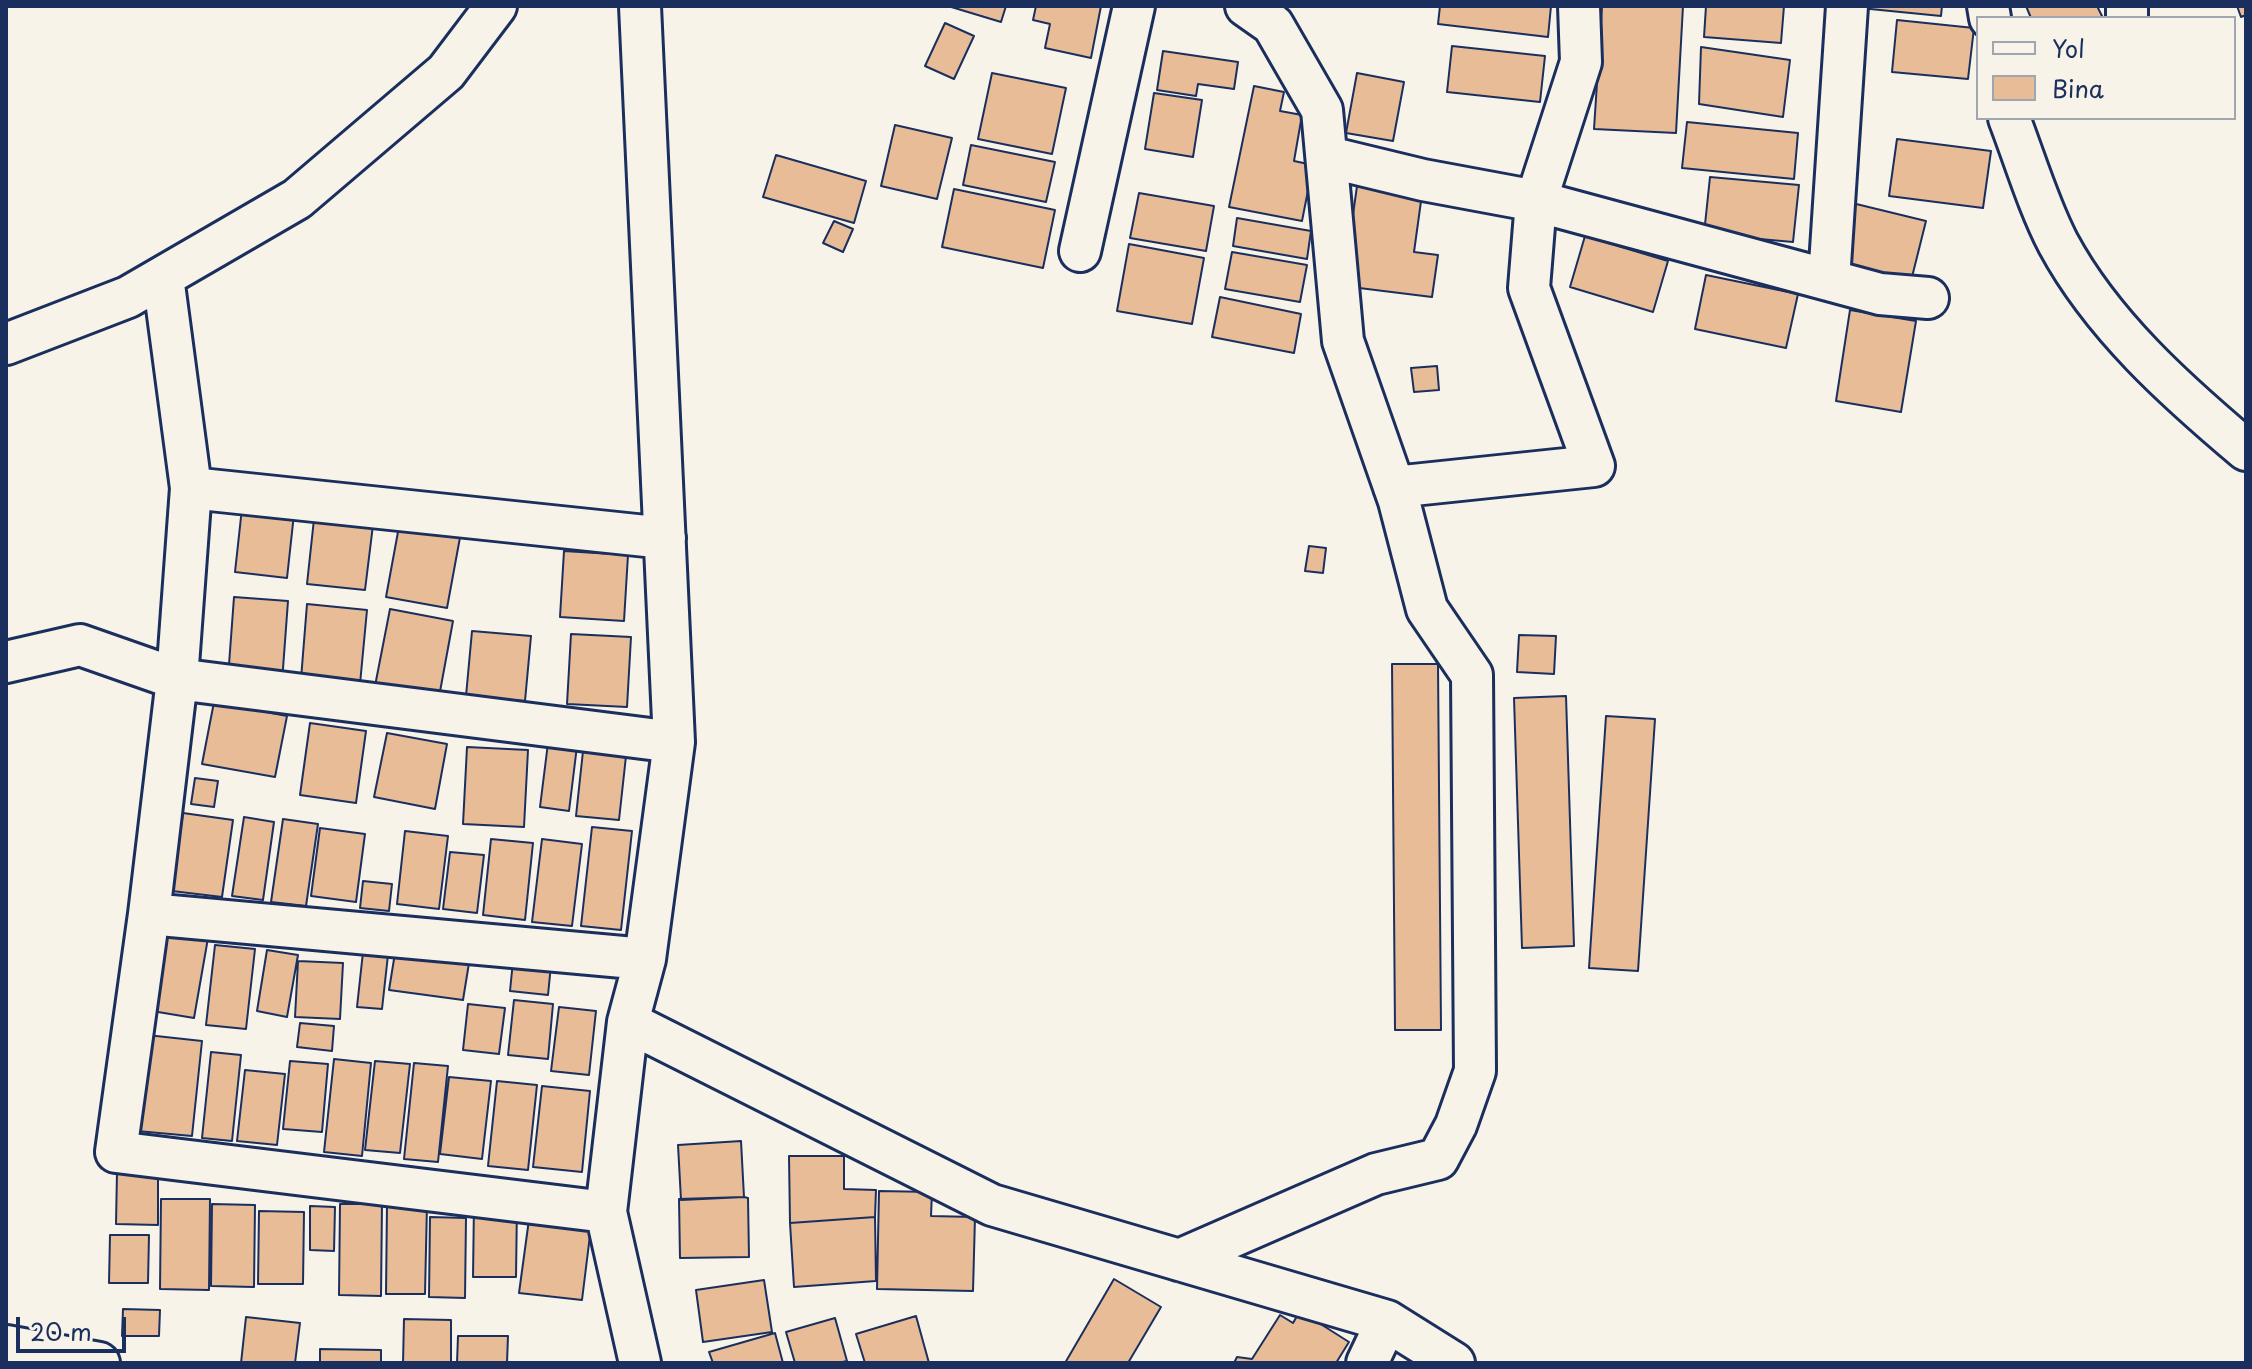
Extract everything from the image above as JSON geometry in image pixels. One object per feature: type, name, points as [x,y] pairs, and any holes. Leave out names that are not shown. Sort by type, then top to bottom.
[{"type":"street","points":[[6,344],[128,297],[297,199],[446,72],[496,6]]},
{"type":"street","points":[[640,6],[674,742],[645,959],[628,1022],[606,1212],[640,1363]]},
{"type":"street","points":[[1080,251],[1134,6]]},
{"type":"street","points":[[1179,1260],[1376,1174],[1438,1159],[1456,1125],[1475,1071],[1472,675],[1427,609],[1394,487],[1343,341],[1322,110],[1273,25],[1246,6]]},
{"type":"street","points":[[1394,487],[1594,466],[1529,288],[1536,201],[1581,62],[1579,6]]},
{"type":"street","points":[[1829,280],[1847,6]]},
{"type":"street","points":[[2010,120],[2058,243],[2109,318],[2203,414],[2246,450]]},
{"type":"street","points":[[2030,172],[2040,120]]},
{"type":"street","points":[[1328,157],[1423,180],[1536,201],[1880,294],[1928,298]]},
{"type":"street","points":[[163,277],[191,488],[177,679],[116,1152],[606,1212]]},
{"type":"street","points":[[191,488],[665,538]]},
{"type":"street","points":[[6,662],[80,645],[177,679],[674,742]]},
{"type":"street","points":[[149,914],[645,959]]},
{"type":"street","points":[[628,1022],[992,1205],[1387,1321],[1454,1363]]},
{"type":"street","points":[[1367,1363],[1387,1321]]},
{"type":"street","points":[[6,1346],[99,1363]]},
{"type":"building","points":[[948,6],[1006,6],[1001,22]]},
{"type":"building","points":[[1036,6],[1101,6],[1091,58],[1045,48],[1050,24],[1033,20]]},
{"type":"building","points":[[1440,6],[1551,6],[1548,37],[1438,24]]},
{"type":"building","points":[[1602,6],[1683,6],[1676,133],[1594,129]]},
{"type":"building","points":[[1706,6],[1784,6],[1781,43],[1704,37]]},
{"type":"building","points":[[1860,6],[1942,6],[1941,16]]},
{"type":"building","points":[[2026,6],[2097,6],[2102,16],[2030,16]]},
{"type":"building","points":[[2237,6],[2246,6],[2246,15],[2241,17]]},
{"type":"building","points":[[1897,20],[1974,28],[1968,79],[1892,72]]},
{"type":"building","points":[[945,23],[974,36],[954,79],[925,66]]},
{"type":"building","points":[[1452,46],[1545,56],[1540,102],[1447,92]]},
{"type":"building","points":[[1701,47],[1790,60],[1783,117],[1699,104]]},
{"type":"building","points":[[1163,51],[1238,62],[1234,89],[1198,84],[1196,96],[1157,90]]},
{"type":"building","points":[[992,73],[1066,88],[1052,154],[978,139]]},
{"type":"building","points":[[1357,73],[1404,82],[1393,141],[1346,133]]},
{"type":"building","points":[[1254,86],[1284,92],[1280,111],[1302,115],[1294,161],[1313,165],[1302,221],[1229,207]]},
{"type":"building","points":[[1154,93],[1202,100],[1193,157],[1145,149]]},
{"type":"building","points":[[1687,122],[1798,133],[1794,179],[1682,168]]},
{"type":"building","points":[[895,125],[952,138],[937,199],[881,186]]},
{"type":"building","points":[[1897,139],[1991,151],[1983,208],[1889,196]]},
{"type":"building","points":[[971,145],[1055,162],[1046,202],[963,185]]},
{"type":"building","points":[[776,155],[866,181],[854,223],[763,197]]},
{"type":"building","points":[[1710,177],[1799,185],[1793,242],[1704,234]]},
{"type":"building","points":[[1357,186],[1422,194],[1414,252],[1438,255],[1432,297],[1343,286]]},
{"type":"building","points":[[954,189],[1055,210],[1043,268],[942,247]]},
{"type":"building","points":[[1139,193],[1214,206],[1206,251],[1130,238]]},
{"type":"building","points":[[1848,202],[1926,221],[1911,281],[1833,261]]},
{"type":"building","points":[[1237,218],[1311,231],[1307,259],[1233,246]]},
{"type":"building","points":[[834,221],[853,229],[843,252],[823,243]]},
{"type":"building","points":[[1585,236],[1668,261],[1653,312],[1570,287]]},
{"type":"building","points":[[1129,244],[1204,258],[1192,324],[1117,311]]},
{"type":"building","points":[[1232,252],[1307,265],[1300,302],[1225,289]]},
{"type":"building","points":[[1706,275],[1798,294],[1786,348],[1695,329]]},
{"type":"building","points":[[1220,297],[1301,314],[1294,353],[1212,337]]},
{"type":"building","points":[[1850,310],[1916,321],[1901,412],[1836,401]]},
{"type":"building","points":[[1437,366],[1439,390],[1414,392],[1411,368]]},
{"type":"building","points":[[242,508],[294,514],[287,578],[235,572]]},
{"type":"building","points":[[314,519],[373,525],[365,590],[307,584]]},
{"type":"building","points":[[400,521],[461,532],[447,608],[386,597]]},
{"type":"building","points":[[1309,546],[1326,548],[1323,573],[1305,571]]},
{"type":"building","points":[[564,551],[628,555],[624,621],[560,617]]},
{"type":"building","points":[[234,597],[288,601],[282,682],[228,678]]},
{"type":"building","points":[[307,604],[367,610],[360,684],[301,679]]},
{"type":"building","points":[[390,609],[453,621],[439,697],[375,686]]},
{"type":"building","points":[[472,631],[531,636],[525,701],[466,696]]},
{"type":"building","points":[[571,634],[631,637],[627,707],[567,704]]},
{"type":"building","points":[[1519,635],[1556,636],[1554,674],[1517,672]]},
{"type":"building","points":[[1392,664],[1438,664],[1441,1030],[1395,1030]]},
{"type":"building","points":[[1566,696],[1574,946],[1522,948],[1514,698]]},
{"type":"building","points":[[214,702],[287,716],[275,777],[202,764]]},
{"type":"building","points":[[1606,716],[1655,719],[1638,971],[1589,968]]},
{"type":"building","points":[[310,723],[366,731],[356,803],[300,795]]},
{"type":"building","points":[[387,733],[447,744],[435,809],[374,797]]},
{"type":"building","points":[[548,743],[577,746],[569,811],[540,807]]},
{"type":"building","points":[[467,747],[528,750],[524,827],[463,824]]},
{"type":"building","points":[[583,751],[626,756],[619,820],[576,816]]},
{"type":"building","points":[[195,778],[218,781],[214,807],[191,804]]},
{"type":"building","points":[[183,813],[233,820],[222,897],[172,891]]},
{"type":"building","points":[[244,817],[274,822],[263,900],[232,896]]},
{"type":"building","points":[[283,819],[318,824],[306,906],[271,902]]},
{"type":"building","points":[[592,827],[632,831],[621,930],[581,926]]},
{"type":"building","points":[[320,828],[365,834],[356,902],[311,896]]},
{"type":"building","points":[[405,831],[448,836],[439,909],[397,904]]},
{"type":"building","points":[[491,839],[533,843],[525,920],[483,915]]},
{"type":"building","points":[[542,839],[582,844],[572,926],[532,922]]},
{"type":"building","points":[[450,852],[484,855],[477,913],[443,909]]},
{"type":"building","points":[[363,881],[392,884],[389,911],[360,908]]},
{"type":"building","points":[[165,931],[208,938],[194,1018],[152,1011]]},
{"type":"building","points":[[215,945],[255,949],[246,1029],[206,1025]]},
{"type":"building","points":[[267,950],[298,955],[287,1017],[257,1011]]},
{"type":"building","points":[[363,952],[388,955],[382,1009],[357,1007]]},
{"type":"building","points":[[395,953],[469,963],[463,1000],[389,990]]},
{"type":"building","points":[[298,961],[343,963],[340,1019],[295,1017]]},
{"type":"building","points":[[513,961],[551,965],[548,995],[510,991]]},
{"type":"building","points":[[514,1000],[553,1004],[548,1059],[508,1055]]},
{"type":"building","points":[[468,1004],[505,1008],[499,1054],[463,1050]]},
{"type":"building","points":[[559,1007],[596,1011],[589,1075],[551,1071]]},
{"type":"building","points":[[300,1023],[334,1026],[332,1051],[297,1047]]},
{"type":"building","points":[[147,1035],[202,1041],[192,1136],[137,1131]]},
{"type":"building","points":[[211,1052],[241,1055],[232,1141],[202,1138]]},
{"type":"building","points":[[334,1059],[371,1063],[362,1156],[324,1152]]},
{"type":"building","points":[[290,1061],[328,1064],[322,1132],[283,1129]]},
{"type":"building","points":[[375,1061],[410,1064],[400,1153],[365,1150]]},
{"type":"building","points":[[414,1063],[448,1066],[438,1162],[404,1159]]},
{"type":"building","points":[[245,1070],[285,1074],[277,1145],[237,1141]]},
{"type":"building","points":[[449,1077],[491,1081],[482,1159],[440,1154]]},
{"type":"building","points":[[497,1081],[537,1085],[528,1170],[488,1166]]},
{"type":"building","points":[[542,1086],[590,1091],[582,1172],[533,1167]]},
{"type":"building","points":[[741,1141],[744,1197],[681,1200],[678,1145]]},
{"type":"building","points":[[789,1156],[844,1156],[844,1189],[876,1190],[875,1217],[790,1223]]},
{"type":"building","points":[[117,1171],[158,1171],[158,1225],[116,1224]]},
{"type":"building","points":[[879,1191],[932,1192],[931,1216],[975,1217],[973,1291],[877,1289]]},
{"type":"building","points":[[748,1198],[749,1257],[680,1258],[679,1199]]},
{"type":"building","points":[[161,1199],[210,1199],[209,1290],[160,1289]]},
{"type":"building","points":[[474,1203],[517,1204],[516,1277],[473,1277]]},
{"type":"building","points":[[212,1204],[255,1205],[254,1287],[211,1286]]},
{"type":"building","points":[[340,1204],[382,1204],[381,1296],[339,1295]]},
{"type":"building","points":[[387,1204],[427,1204],[425,1294],[386,1294]]},
{"type":"building","points":[[310,1206],[335,1207],[334,1251],[310,1250]]},
{"type":"building","points":[[259,1211],[304,1212],[303,1284],[258,1284]]},
{"type":"building","points":[[530,1212],[592,1219],[582,1300],[519,1293]]},
{"type":"building","points":[[430,1217],[466,1218],[465,1298],[429,1297]]},
{"type":"building","points":[[875,1217],[876,1281],[794,1287],[790,1223]]},
{"type":"building","points":[[110,1235],[149,1235],[148,1283],[109,1283]]},
{"type":"building","points":[[1114,1279],[1161,1307],[1128,1363],[1065,1363]]},
{"type":"building","points":[[764,1280],[772,1332],[703,1342],[696,1290]]},
{"type":"building","points":[[123,1309],[160,1310],[159,1336],[122,1336]]},
{"type":"building","points":[[1300,1311],[1349,1342],[1336,1363],[1234,1363],[1237,1357],[1252,1359],[1280,1315],[1293,1323]]},
{"type":"building","points":[[916,1316],[929,1363],[865,1363],[856,1334]]},
{"type":"building","points":[[246,1317],[300,1323],[295,1363],[241,1363]]},
{"type":"building","points":[[835,1318],[847,1361],[795,1363],[786,1332]]},
{"type":"building","points":[[404,1319],[451,1320],[451,1363],[403,1363]]},
{"type":"building","points":[[775,1333],[783,1363],[713,1363],[709,1352]]},
{"type":"building","points":[[458,1336],[508,1336],[507,1363],[457,1363]]},
{"type":"building","points":[[320,1349],[381,1350],[381,1363],[320,1363]]}]
